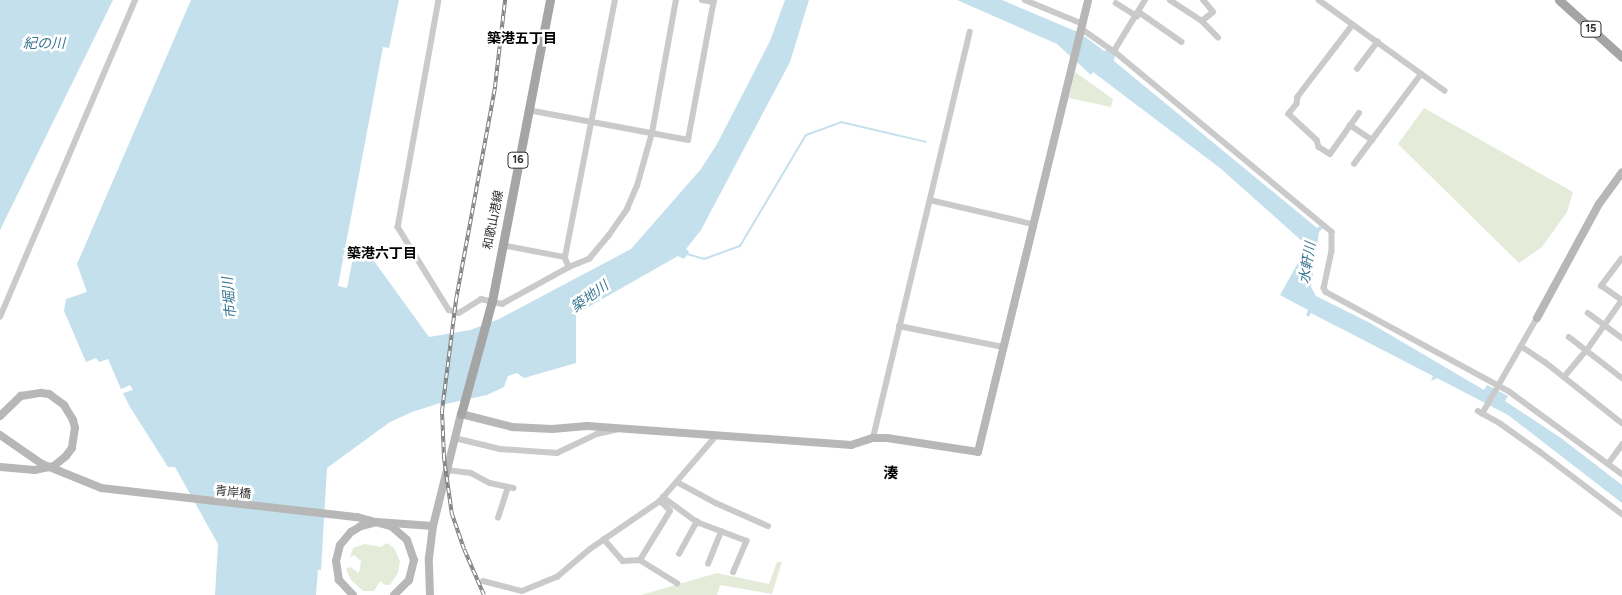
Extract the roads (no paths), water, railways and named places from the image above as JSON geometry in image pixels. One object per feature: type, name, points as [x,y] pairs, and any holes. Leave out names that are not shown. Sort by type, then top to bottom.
[{"type":"main road","name":"和歌山港線","points":[[462,414],[492,302],[550,0]]},
{"type":"main road","name":"15","points":[[1559,0],[1622,57]]},
{"type":"street","points":[[0,317],[136,0]]},
{"type":"street","points":[[439,0],[398,227],[449,310],[459,313],[481,298],[502,304],[569,267],[589,260],[627,209],[652,133],[676,0]]},
{"type":"street","points":[[569,267],[565,257],[615,0]]},
{"type":"street","points":[[528,110],[688,140],[714,1],[702,0]]},
{"type":"street","points":[[1025,0],[1082,28],[1114,51],[1332,232],[1332,251],[1324,288],[1326,292],[1497,388],[1510,392],[1622,474]]},
{"type":"street","points":[[430,595],[429,558],[432,526],[462,414],[512,427],[552,430],[587,426],[851,445],[872,438],[978,452],[1088,0]]},
{"type":"street","points":[[1138,13],[1139,0]]},
{"type":"street","points":[[1114,51],[1145,0]]},
{"type":"street","points":[[1170,0],[1202,21],[1218,37]]},
{"type":"street","points":[[1319,0],[1445,91]]},
{"type":"street","points":[[1202,21],[1213,12],[1206,1]]},
{"type":"street","points":[[1116,3],[1138,13],[1182,42]]},
{"type":"street","points":[[1353,25],[1298,97],[1297,104],[1289,114],[1317,140],[1319,147],[1330,154],[1358,113]]},
{"type":"street","points":[[872,438],[970,32]]},
{"type":"street","points":[[1357,69],[1377,42]]},
{"type":"street","points":[[1354,164],[1421,74]]},
{"type":"street","points":[[1350,125],[1372,140]]},
{"type":"street","points":[[1622,172],[1599,204],[1497,388],[1480,412],[1539,450],[1622,514]]},
{"type":"street","points":[[930,200],[1032,224]]},
{"type":"street","points":[[502,245],[565,257]]},
{"type":"street","points":[[1564,377],[1587,350],[1622,300],[1602,286],[1622,259]]},
{"type":"street","points":[[1588,313],[1622,338]]},
{"type":"street","points":[[899,326],[1003,347]]},
{"type":"street","points":[[1570,337],[1622,378]]},
{"type":"street","points":[[1521,346],[1622,423]]},
{"type":"street","points":[[0,416],[15,400],[29,393],[41,393],[57,399],[69,412],[75,428],[72,448],[54,466],[35,470],[0,467]]},
{"type":"street","points":[[455,438],[500,449],[557,453],[597,434],[620,429]]},
{"type":"street","name":"青岸橋","points":[[0,435],[42,464],[101,488],[357,517],[391,526],[407,540],[414,560],[409,580],[394,595]]},
{"type":"street","points":[[483,581],[525,591],[557,577],[604,539],[661,499],[716,436]]},
{"type":"street","points":[[1608,464],[1622,445]]},
{"type":"street","points":[[447,470],[471,473],[490,484],[510,488],[498,518]]},
{"type":"street","points":[[677,482],[716,503],[768,526]]},
{"type":"street","points":[[661,499],[697,522],[747,542],[734,572]]},
{"type":"street","points":[[640,560],[670,511],[661,499]]},
{"type":"street","points":[[353,595],[340,580],[336,567],[338,550],[343,540],[356,528],[366,524],[390,522],[432,526]]},
{"type":"street","points":[[679,554],[697,522]]},
{"type":"street","points":[[708,564],[721,531]]},
{"type":"street","points":[[604,539],[623,561],[640,560],[677,583]]},
{"type":"water","name":"紀の川","points":[[0,0],[113,0],[0,230]]},
{"type":"water","points":[[191,0],[399,0],[389,48],[383,47],[338,286],[347,288],[355,248],[366,250],[429,337],[470,330],[499,319],[631,249],[701,169],[717,144],[770,41],[785,0],[809,0],[790,62],[701,230],[686,249],[689,252],[684,259],[678,256],[576,314],[576,363],[524,378],[517,373],[508,376],[504,387],[487,395],[441,405],[440,403],[412,412],[390,422],[327,468],[321,570],[318,570],[316,595],[215,595],[218,544],[175,467],[168,467],[130,407],[123,393],[133,390],[130,385],[121,389],[108,359],[99,362],[96,358],[86,362],[64,311],[66,299],[87,292],[77,264]]},
{"type":"water","name":"水軒川","points":[[957,0],[1002,0],[1080,33],[1104,51],[1108,49],[1115,55],[1114,61],[1317,228],[1320,226],[1323,228],[1319,232],[1311,287],[1316,296],[1370,323],[1484,390],[1487,385],[1508,396],[1505,401],[1561,438],[1622,485],[1622,503],[1508,415],[1437,378],[1431,381],[1433,376],[1311,313],[1309,317],[1306,315],[1308,310],[1280,295],[1304,252],[1303,242],[1220,168],[1093,72],[1091,75],[1057,44]]},
{"type":"waterway","points":[[687,254],[704,259],[740,246],[806,135],[841,122],[926,142]]},
{"type":"railway","points":[[484,595],[452,515],[444,458],[442,411],[456,300],[495,87],[505,0]]},
{"type":"district","name":"築港五丁目","points":[[522,39]]},
{"type":"district","name":"築港六丁目","points":[[382,254]]},
{"type":"district","name":"湊","points":[[891,474]]},
{"type":"water label","name":"築地川","points":[[590,297]]},
{"type":"water label","name":"市堀川","points":[[230,298]]}]
